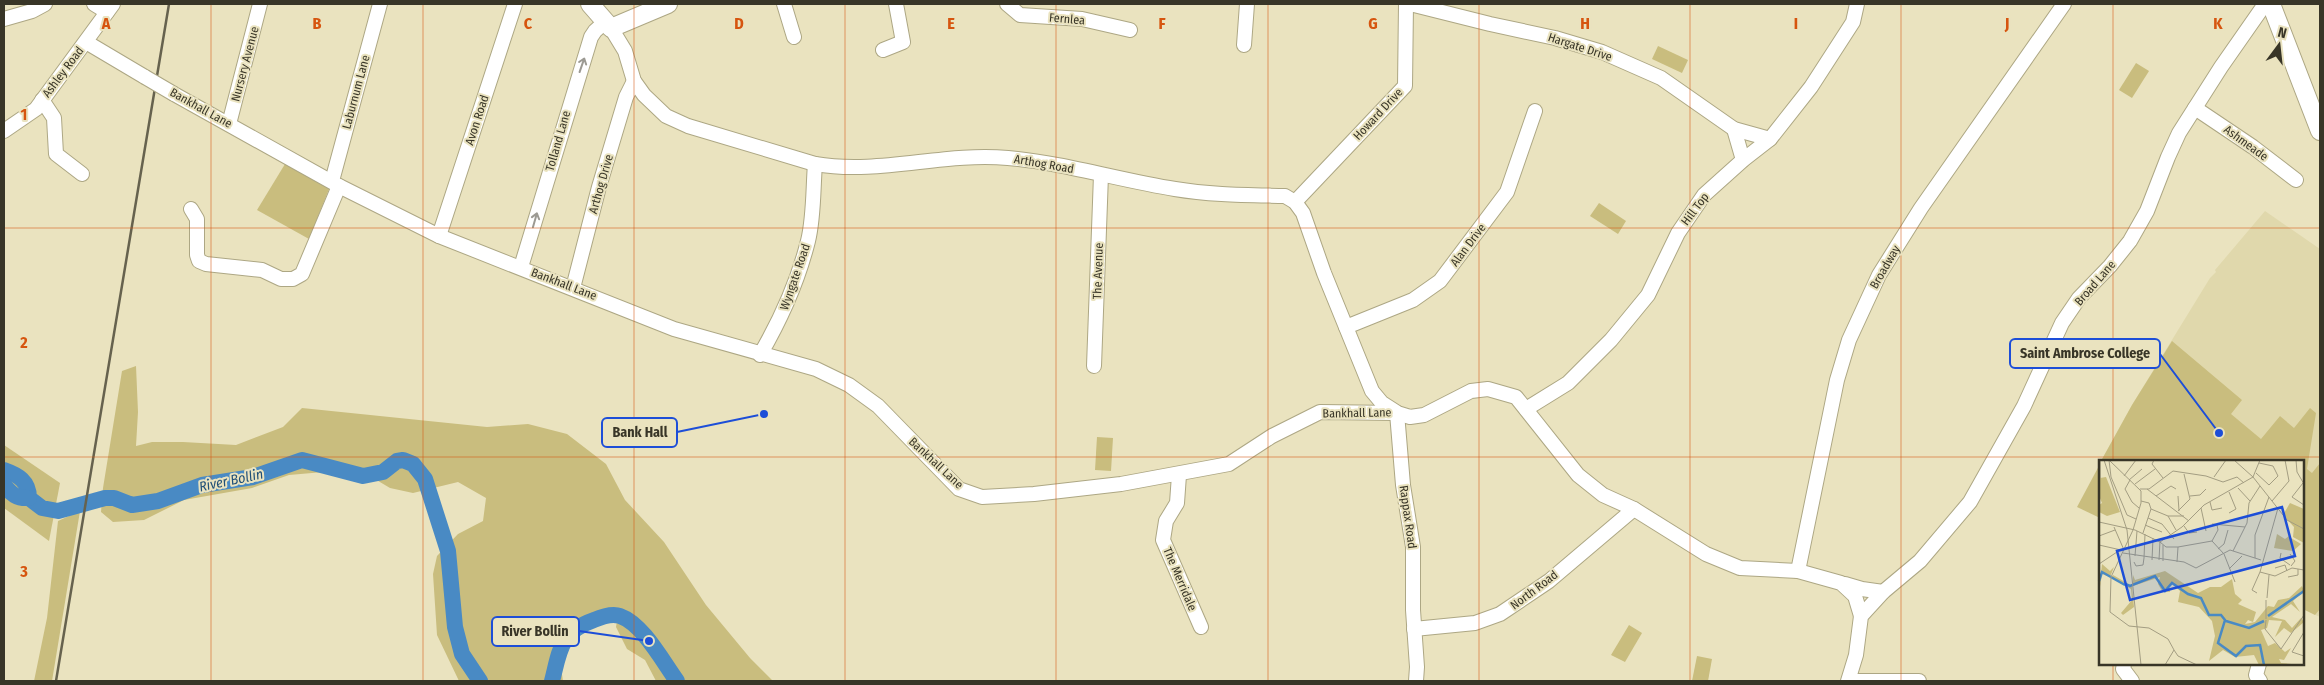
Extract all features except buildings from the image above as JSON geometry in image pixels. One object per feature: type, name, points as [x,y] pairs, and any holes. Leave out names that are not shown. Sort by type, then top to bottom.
[{"type":"main road","points":[[590,4],[608,24],[668,4]]},
{"type":"main road","points":[[2271,4],[2320,131]]},
{"type":"street","points":[[4,19],[32,11],[45,4]]},
{"type":"street","points":[[94,4],[110,8]]},
{"type":"street","name":"Nursery Avenue","points":[[229,124],[260,4]]},
{"type":"street","name":"Laburnum Lane","points":[[191,209],[197,218],[196,255],[199,261],[206,264],[262,270],[281,279],[293,279],[302,274],[335,184],[380,4]]},
{"type":"street","name":"Avon Road","points":[[439,236],[515,4]]},
{"type":"street","points":[[784,4],[794,37]]},
{"type":"street","points":[[883,50],[903,42],[896,4]]},
{"type":"street","name":"Fernlea","points":[[1007,4],[1020,15],[1082,20],[1130,30]]},
{"type":"street","points":[[1244,45],[1246,4]]},
{"type":"street","name":"Hargate Drive","points":[[1408,4],[1555,38],[1602,52],[1661,78],[1734,129],[1770,139]]},
{"type":"street","name":"Howard Drive","points":[[1295,202],[1406,86],[1408,4]]},
{"type":"street","name":"Hill Top","points":[[1526,409],[1568,383],[1611,340],[1648,295],[1678,232],[1704,195],[1770,139],[1811,87],[1853,22],[1857,4]]},
{"type":"street","name":"Broadway","points":[[1798,571],[1837,380],[1849,340],[1879,275],[1921,208],[2064,4]]},
{"type":"street","name":"Broad Lane","points":[[1861,616],[1883,592],[1920,561],[1970,502],[2024,406],[2062,323],[2079,298],[2110,266],[2125,247],[2147,212],[2168,157],[2195,108],[2265,4]]},
{"type":"street","name":"Ashley Road","points":[[4,131],[36,109],[110,8]]},
{"type":"street","name":"Arthog Road","points":[[608,24],[624,51],[634,81],[656,108],[676,121],[815,164],[836,167],[878,167],[990,157],[1033,162],[1177,190],[1285,196],[1295,202]]},
{"type":"street","name":"Tolland Lane","points":[[521,267],[591,37],[608,24]]},
{"type":"street","name":"Bankhall Lane","points":[[86,42],[145,78],[335,184],[439,236],[674,329],[816,369],[849,385],[878,406],[959,489],[982,497],[1061,491],[1179,475],[1229,464],[1272,436],[1320,412],[1397,413],[1410,417],[1424,415],[1471,391],[1488,389],[1516,397],[1578,475],[1603,495],[1634,509],[1706,554],[1740,568],[1798,571],[1862,589],[1883,592]]},
{"type":"street","name":"Arthog Drive","points":[[573,288],[602,178],[626,97],[634,81]]},
{"type":"street","points":[[42,100],[54,118],[56,154],[78,168]]},
{"type":"street","name":"Ashmeade","points":[[2195,108],[2253,147],[2296,180]]},
{"type":"street","name":"Alan Drive","points":[[1346,326],[1413,300],[1440,281],[1507,192],[1535,111]]},
{"type":"street","points":[[1734,129],[1743,160]]},
{"type":"street","name":"Wyngate Road","points":[[760,354],[779,322],[793,288],[808,239],[815,164]]},
{"type":"street","name":"The Avenue","points":[[1094,366],[1101,175]]},
{"type":"street","points":[[1295,202],[1303,213],[1372,391],[1382,403],[1397,413]]},
{"type":"street","name":"Rappax Road","points":[[1397,413],[1403,485],[1413,547],[1416,681]]},
{"type":"street","name":"The Merridale","points":[[1179,475],[1177,503],[1166,521],[1163,540],[1201,627]]},
{"type":"street","name":"North Road","points":[[1414,629],[1475,623],[1500,614],[1549,581],[1634,509]]},
{"type":"street","points":[[1841,583],[1855,596],[1861,616],[1856,655],[1849,681],[1919,681]]},
{"type":"street","points":[[2124,665],[2123,669],[2132,681]]},
{"type":"street","points":[[2259,665],[2256,675],[2260,681]]},
{"type":"shaded area","points":[[1658,46],[1688,60],[1682,73],[1652,59]]},
{"type":"shaded area","points":[[2136,63],[2149,71],[2132,98],[2119,90]]},
{"type":"shaded area","points":[[285,164],[329,189],[309,239],[257,210]]},
{"type":"shaded area","points":[[1599,203],[1626,221],[1618,234],[1590,216]]},
{"type":"shaded area","points":[[2265,211],[2320,249],[2320,617],[2304,609],[2304,460],[2102,460],[2132,405],[2210,278],[2216,272],[2215,270]]},
{"type":"shaded area","points":[[2172,341],[2242,400],[2231,414],[2261,439],[2280,416],[2294,428],[2310,408],[2316,413],[2307,469],[2312,473],[2320,463],[2320,609],[2315,615],[2304,610],[2304,460],[2102,460],[2132,405]]},
{"type":"shaded area","points":[[136,366],[138,412],[136,446],[152,442],[236,445],[283,427],[302,408],[487,427],[528,424],[567,434],[606,464],[625,500],[664,542],[706,605],[750,658],[773,681],[656,681],[645,660],[627,649],[616,627],[618,615],[591,621],[582,625],[567,637],[560,653],[563,681],[459,681],[437,635],[433,574],[437,556],[458,534],[483,521],[486,498],[458,482],[413,493],[390,488],[358,469],[289,475],[252,488],[184,500],[144,520],[113,522],[101,512],[103,488],[122,371]]},
{"type":"shaded area","points":[[1097,437],[1113,438],[1111,471],[1095,470]]},
{"type":"shaded area","points":[[4,445],[60,483],[49,541],[4,508]]},
{"type":"shaded area","points":[[2099,466],[2099,518],[2077,507]]},
{"type":"shaded area","points":[[80,511],[52,681],[34,681],[47,618],[58,521]]},
{"type":"shaded area","points":[[1629,625],[1642,633],[1625,662],[1611,655]]},
{"type":"shaded area","points":[[1697,656],[1712,659],[1708,681],[1692,681]]},
{"type":"waterway","name":"River Bollin","points":[[4,470],[22,480],[27,487],[29,498],[42,508],[58,511],[105,498],[114,498],[132,505],[158,501],[202,485],[253,477],[302,460],[363,476],[383,472],[397,461],[403,460],[413,464],[425,479],[448,551],[455,627],[462,654],[480,681]]},
{"type":"waterway","name":"River Bollin","points":[[4,485],[15,495],[21,498],[29,498]]},
{"type":"waterway","name":"River Bollin","points":[[552,681],[560,651],[568,636],[583,625],[614,615],[628,620],[637,627],[652,644],[677,681]]},
{"type":"railway","points":[[56,681],[169,4]]},
{"type":"place","name":"Bank Hall","points":[[764,414]]},
{"type":"place","name":"Saint Ambrose College","points":[[2219,433]]},
{"type":"place","name":"River Bollin","points":[[649,641]]}]
